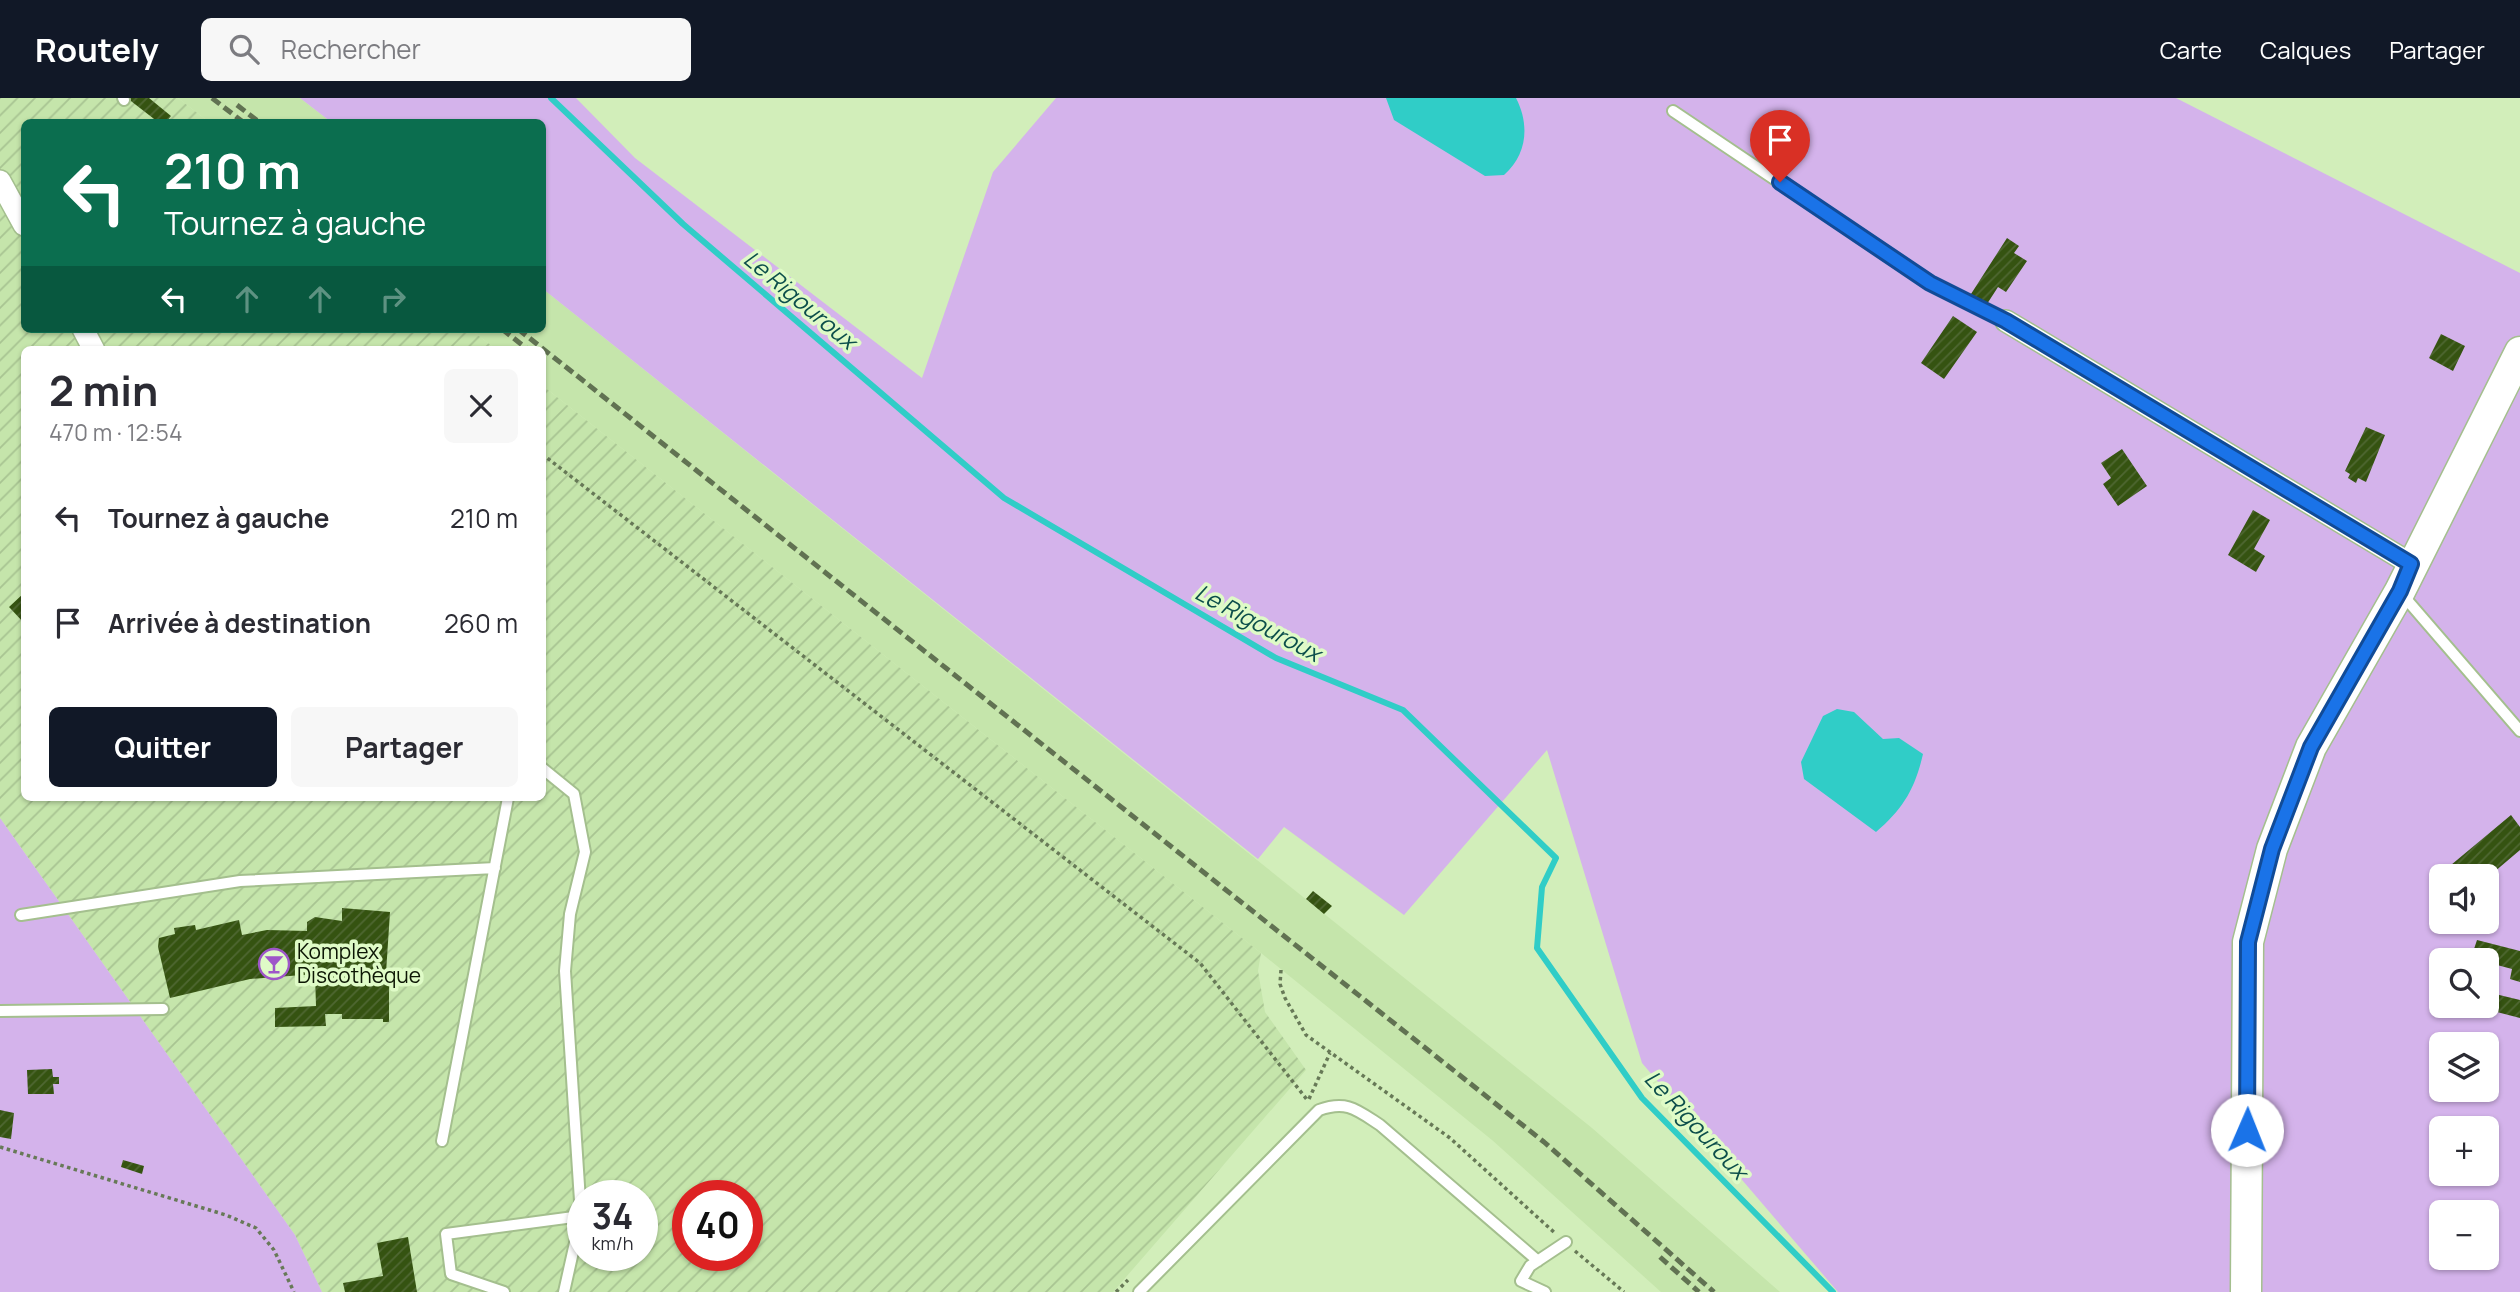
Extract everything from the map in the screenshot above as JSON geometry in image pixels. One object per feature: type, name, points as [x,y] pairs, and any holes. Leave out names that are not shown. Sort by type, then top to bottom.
[{"type":"street","points":[[0,181],[21,220]]},
{"type":"street","points":[[2006,321],[2405,578]]},
{"type":"street","points":[[2246,1292],[2248,942],[2272,849],[2311,747],[2405,578],[2520,352]]},
{"type":"lane","points":[[1673,111],[1930,283],[2006,321]]},
{"type":"lane","points":[[2405,578],[2520,731]]},
{"type":"lane","points":[[546,771],[574,793],[585,852],[570,914],[565,971],[579,1180]]},
{"type":"lane","points":[[442,1141],[507,801]]},
{"type":"lane","points":[[21,915],[240,881],[495,868]]},
{"type":"lane","points":[[0,1011],[163,1009]]},
{"type":"lane","points":[[1139,1292],[1319,1110],[1336,1104],[1355,1108],[1380,1125],[1538,1261]]},
{"type":"lane","points":[[504,1292],[451,1274],[446,1234],[567,1218]]},
{"type":"lane","points":[[1545,1292],[1521,1281],[1530,1266],[1566,1242]]},
{"type":"lane","points":[[562,1291],[567,1271]]},
{"type":"path","points":[[546,457],[1200,962],[1308,1101],[1330,1053]]},
{"type":"path","points":[[1281,970],[1280,984],[1293,1016],[1306,1035],[1450,1138],[1624,1292]]},
{"type":"path","points":[[0,1147],[226,1215],[256,1227],[274,1250],[294,1292]]},
{"type":"path","points":[[1116,1292],[1135,1273]]},
{"type":"shaded area","points":[[0,98],[178,98],[205,119],[21,119],[21,333],[475,333],[492,346],[21,346],[21,801],[546,801],[546,388],[1261,953],[1258,971],[1265,1012],[1306,1070],[1113,1292],[322,1292],[295,1235],[0,818]]},
{"type":"shaded area","points":[[178,98],[300,98],[327,119],[205,119]]},
{"type":"shaded area","points":[[300,98],[576,98],[635,158],[922,378],[993,172],[1056,98],[2176,98],[2520,273],[2520,1292],[1838,1292],[1642,1063],[1547,750],[1404,915],[1284,827],[1258,859],[546,291],[546,119],[327,119]]},
{"type":"shaded area","points":[[546,291],[1592,1128],[1780,1292],[1661,1292],[1492,1140],[1261,953],[546,388],[546,346],[492,346],[475,333],[546,333]]},
{"type":"shaded area","points":[[0,818],[295,1235],[322,1292],[0,1292]]},
{"type":"water","points":[[1386,98],[1516,98],[1523,119],[1522,149],[1504,175],[1485,176],[1394,120]]},
{"type":"water","points":[[1837,709],[1854,712],[1883,739],[1899,738],[1923,754],[1907,798],[1876,832],[1804,779],[1801,762],[1823,716]]},
{"type":"building","points":[[127,98],[149,98],[171,116],[168,119],[154,119]]},
{"type":"building","points":[[2007,238],[2019,246],[2014,253],[2027,261],[2006,292],[1998,287],[1987,304],[1971,294]]},
{"type":"building","points":[[1953,316],[1977,332],[1944,379],[1921,363]]},
{"type":"building","points":[[2441,334],[2465,346],[2453,371],[2429,358]]},
{"type":"building","points":[[2366,427],[2385,435],[2366,482],[2358,478],[2356,483],[2348,478],[2350,474],[2345,471]]},
{"type":"building","points":[[2122,449],[2147,486],[2118,506],[2103,484],[2111,478],[2101,463]]},
{"type":"building","points":[[2253,510],[2270,520],[2254,549],[2265,556],[2256,572],[2228,555]]},
{"type":"building","points":[[21,596],[21,620],[9,607]]},
{"type":"building","points":[[2511,815],[2520,827],[2520,850],[2499,868],[2499,864],[2452,864]]},
{"type":"building","points":[[1313,891],[1332,906],[1324,914],[1306,899]]},
{"type":"building","name":"Komplex Discothèque","points":[[342,908],[390,912],[386,973],[389,973],[389,1022],[383,1022],[383,1019],[342,1019],[342,1014],[325,1014],[326,1026],[275,1027],[275,1008],[316,1006],[315,974],[250,979],[170,998],[158,947],[159,938],[175,934],[174,928],[195,925],[196,930],[239,920],[242,935],[267,930],[307,931],[307,922],[315,917],[342,921]]},
{"type":"building","points":[[2477,940],[2520,951],[2520,982],[2510,979],[2512,969],[2499,966],[2499,948],[2474,948]]},
{"type":"building","points":[[2499,995],[2520,1000],[2520,1018],[2499,1013]]},
{"type":"building","points":[[52,1069],[53,1077],[59,1077],[59,1084],[53,1084],[54,1094],[28,1094],[27,1070]]},
{"type":"building","points":[[0,1110],[14,1113],[11,1139],[0,1137]]},
{"type":"building","points":[[123,1160],[144,1166],[142,1174],[121,1167]]},
{"type":"building","points":[[408,1237],[417,1292],[345,1292],[343,1283],[383,1276],[377,1243]]},
{"type":"waterway","name":"Le Rigouroux","points":[[551,98],[683,224],[1004,498],[1276,658],[1403,710],[1556,858],[1542,887],[1537,948],[1642,1098],[1833,1292]]},
{"type":"railway","points":[[212,98],[239,119]]},
{"type":"railway","points":[[237,105],[255,119]]},
{"type":"railway","points":[[507,333],[523,346]]},
{"type":"railway","points":[[523,333],[539,346]]},
{"type":"railway","points":[[546,351],[1544,1142],[1714,1292]]},
{"type":"railway","points":[[1660,1257],[1699,1292]]},
{"type":"place","name":"Komplex Discothèque","points":[[274,964]]},
{"type":"route","points":[[1780,182],[1930,283],[2006,321],[2411,564],[2400,591],[2311,747],[2272,849],[2248,942],[2247,1130]]}]
